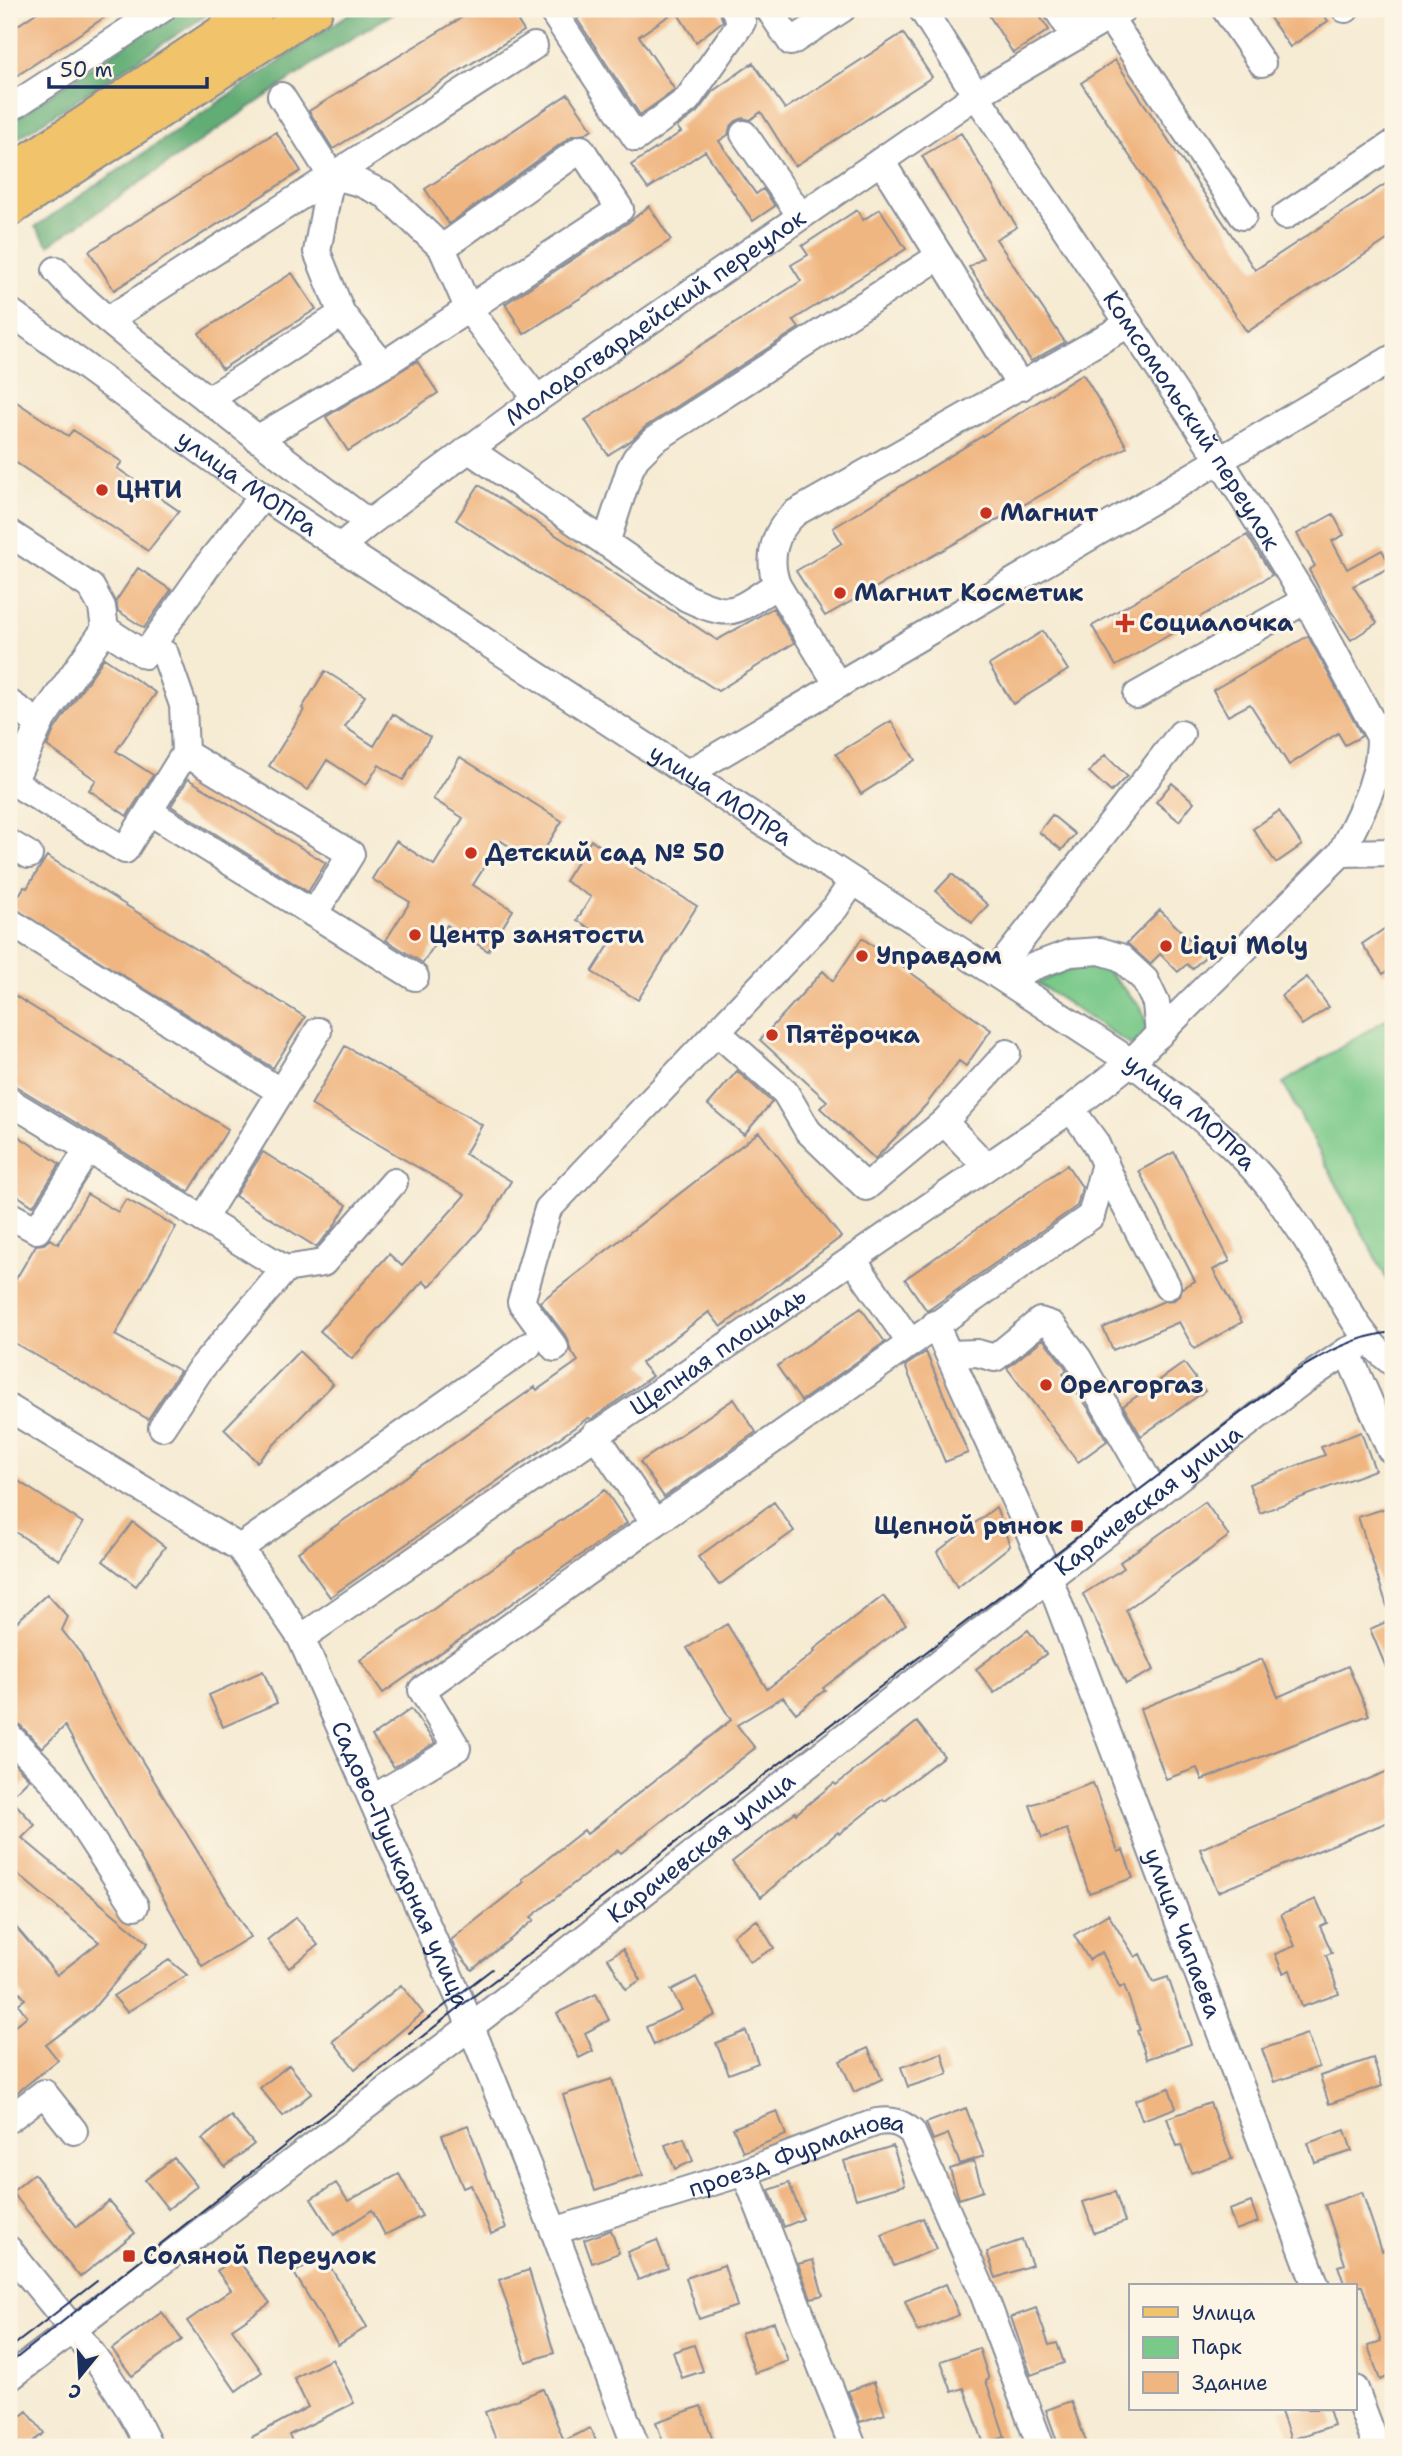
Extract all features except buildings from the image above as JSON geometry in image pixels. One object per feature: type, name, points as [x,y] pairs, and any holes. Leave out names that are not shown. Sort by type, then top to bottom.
[{"type":"main road","points":[[9,173],[257,9]]},
{"type":"main road","points":[[9,210],[316,9]]},
{"type":"street","points":[[551,9],[636,138],[687,100],[742,22],[734,9]]},
{"type":"street","points":[[769,9],[791,43],[842,9]]},
{"type":"street","name":"Комсомольский переулок","points":[[922,9],[976,95],[1220,460],[1306,600],[1380,737],[1380,760],[1373,784],[1341,853]]},
{"type":"street","points":[[1057,9],[1075,37]]},
{"type":"street","points":[[1225,9],[1262,63]]},
{"type":"street","points":[[9,109],[149,12]]},
{"type":"street","points":[[1116,13],[1243,216]]},
{"type":"street","name":"Молодогвардейский переулок","points":[[340,547],[537,399],[976,95],[1116,13]]},
{"type":"street","points":[[108,320],[534,46]]},
{"type":"street","points":[[281,96],[331,175],[360,183],[386,195],[442,248],[470,310],[537,399]]},
{"type":"street","points":[[744,134],[801,216]]},
{"type":"street","points":[[1285,216],[1393,144]]},
{"type":"street","points":[[257,439],[470,310],[620,209],[581,149],[442,248]]},
{"type":"street","points":[[881,161],[1021,387]]},
{"type":"street","points":[[331,175],[317,252],[342,314],[383,365]]},
{"type":"street","points":[[606,543],[630,470],[636,458],[654,440],[940,256]]},
{"type":"street","points":[[56,270],[108,320],[257,439],[369,523]]},
{"type":"street","name":"улица МОПРа","points":[[9,311],[263,496],[1131,1062],[1188,1106],[1238,1152],[1282,1203],[1320,1259],[1358,1329],[1357,1347]]},
{"type":"street","points":[[208,400],[342,314]]},
{"type":"street","points":[[838,685],[777,585],[773,573],[774,544],[779,530],[795,513],[1129,324]]},
{"type":"street","points":[[687,774],[1393,358]]},
{"type":"street","points":[[468,449],[687,598],[711,610],[731,613],[777,585]]},
{"type":"street","points":[[105,629],[145,655],[213,558],[263,496]]},
{"type":"street","points":[[9,533],[91,587],[102,607],[105,629],[40,724],[11,782],[125,850],[185,753],[183,705],[165,654]]},
{"type":"street","points":[[1137,695],[1306,600]]},
{"type":"street","points":[[9,703],[40,724]]},
{"type":"street","points":[[1001,977],[1181,734]]},
{"type":"street","points":[[185,753],[351,854],[314,914]]},
{"type":"street","points":[[150,812],[415,977]]},
{"type":"street","points":[[1341,853],[1393,852]]},
{"type":"street","name":"Щепная площадь","points":[[301,1638],[1071,1109],[1131,1062],[1341,853]]},
{"type":"street","points":[[555,1348],[521,1302],[548,1209],[835,908],[853,881]]},
{"type":"street","points":[[10,922],[281,1091]]},
{"type":"street","points":[[1001,977],[1070,953],[1100,951],[1120,957],[1145,980],[1156,1003],[1159,1035]]},
{"type":"street","points":[[203,1219],[317,1031]]},
{"type":"street","points":[[718,1033],[786,1092],[808,1131],[866,1187],[944,1122],[1007,1053]]},
{"type":"street","points":[[9,1101],[285,1269],[323,1263],[394,1182]]},
{"type":"street","points":[[1071,1109],[1092,1136],[1167,1286]]},
{"type":"street","points":[[944,1122],[986,1166]]},
{"type":"street","points":[[9,1214],[37,1230],[88,1149]]},
{"type":"street","points":[[372,1800],[457,1748],[422,1690],[1091,1216],[1105,1163]]},
{"type":"street","points":[[853,1260],[910,1342]]},
{"type":"street","points":[[162,1427],[199,1371],[285,1269]]},
{"type":"street","points":[[949,1354],[977,1353],[995,1358],[1040,1321],[1052,1325],[1078,1358],[1157,1495]]},
{"type":"street","name":"улица Чапаева","points":[[935,1324],[1050,1580],[1315,2284]]},
{"type":"street","points":[[240,1548],[528,1346]]},
{"type":"street","points":[[1357,1347],[1393,1363]]},
{"type":"street","points":[[1357,1347],[1390,1449]]},
{"type":"street","name":"Карачевская улица","points":[[9,2378],[1050,1580],[1300,1383],[1357,1347]]},
{"type":"street","name":"Садово-Пушкарная улица","points":[[9,1408],[240,1548],[301,1638],[470,2026],[554,2231],[636,2447]]},
{"type":"street","points":[[595,1434],[655,1523]]},
{"type":"street","points":[[9,1736],[53,1781],[135,1906]]},
{"type":"street","points":[[9,2119],[44,2093],[74,2131]]},
{"type":"street","name":"проезд Фурманова","points":[[554,2231],[745,2172],[877,2122],[889,2120],[902,2124],[912,2132],[982,2290],[1041,2447]]},
{"type":"street","points":[[745,2172],[853,2447]]},
{"type":"street","points":[[9,2250],[91,2353],[138,2423],[149,2447]]},
{"type":"street","points":[[1356,2392],[1377,2447]]},
{"type":"green space","points":[[179,9],[216,9],[9,144],[9,122]]},
{"type":"green space","points":[[356,9],[400,9],[335,49],[49,245],[35,227]]},
{"type":"green space","points":[[1087,966],[1107,971],[1141,1007],[1148,1030],[1132,1046],[1037,983],[1065,971]]},
{"type":"green space","points":[[1393,1015],[1393,1291],[1283,1083]]},
{"type":"tram line","points":[[9,2364],[462,2005],[1293,1373],[1341,1346],[1366,1337],[1393,1332]]},
{"type":"tram line","points":[[409,2033],[492,1969]]},
{"type":"tram line","points":[[9,2349],[97,2281]]},
{"type":"place","name":"ЦНТИ","points":[[102,490]]},
{"type":"place","name":"Магнит","points":[[986,513]]},
{"type":"place","name":"Магнит Косметик","points":[[840,593]]},
{"type":"place","name":"Социалочка","points":[[1125,623]]},
{"type":"place","name":"Детский сад № 50","points":[[471,853]]},
{"type":"place","name":"Центр занятости","points":[[415,935]]},
{"type":"place","name":"Liqui Moly","points":[[1166,946]]},
{"type":"place","name":"Управдом","points":[[862,956]]},
{"type":"place","name":"Пятёрочка","points":[[772,1035]]},
{"type":"place","name":"Орелгоргаз","points":[[1046,1385]]},
{"type":"place","name":"Щепной рынок","points":[[1077,1526]]},
{"type":"place","name":"Соляной Переулок","points":[[129,2256]]}]
